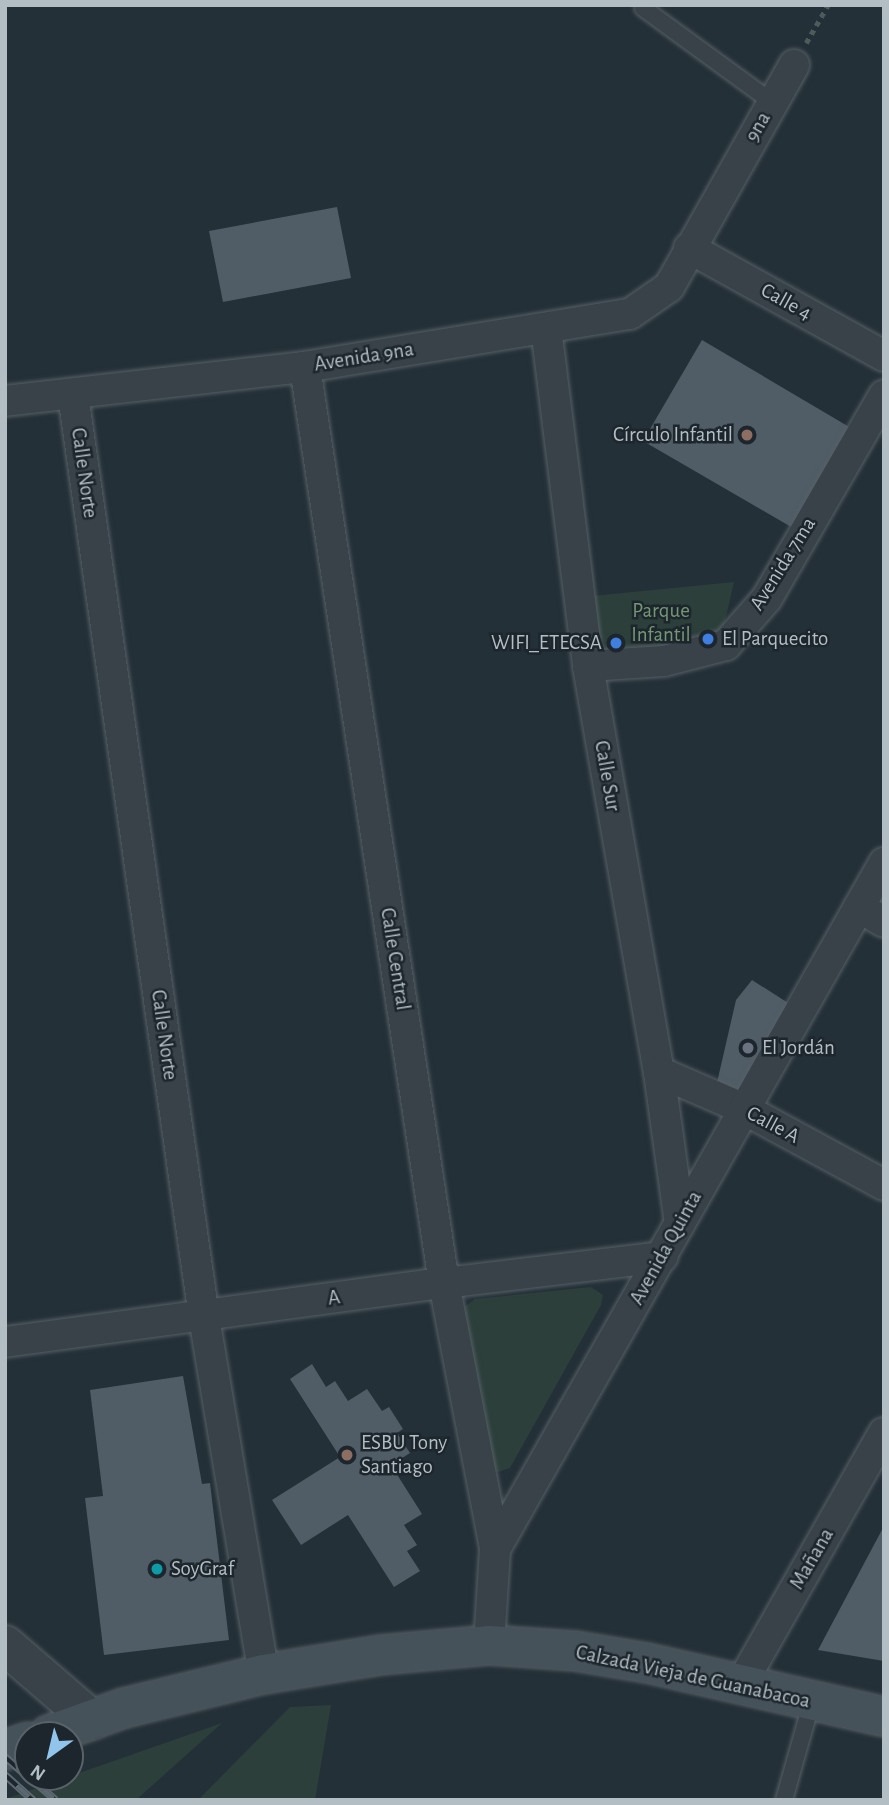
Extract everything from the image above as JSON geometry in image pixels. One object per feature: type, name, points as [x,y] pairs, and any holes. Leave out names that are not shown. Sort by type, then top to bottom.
[{"type":"main road","name":"Calzada Vieja de Guanabacoa","points":[[84,1723],[124,1708],[264,1674],[380,1655],[489,1646],[575,1651],[648,1663],[884,1717]]},
{"type":"street","name":"9na","points":[[689,248],[794,65]]},
{"type":"street","name":"Avenida 9na","points":[[5,401],[306,367],[630,314],[669,287],[689,248]]},
{"type":"street","name":"Calle 4","points":[[689,248],[884,356]]},
{"type":"street","name":"Calle Sur","points":[[546,328],[588,666],[659,1072],[680,1223]]},
{"type":"street","name":"Calle Central","points":[[306,367],[444,1283],[495,1549]]},
{"type":"street","name":"Calle Norte","points":[[73,394],[204,1317],[264,1674]]},
{"type":"street","name":"Avenida 7ma","points":[[588,666],[664,661],[726,645],[767,598],[884,395]]},
{"type":"street","name":"Avenida Quinta","points":[[489,1646],[495,1549],[663,1257],[744,1109],[871,914],[884,863]]},
{"type":"street","name":"Calle A","points":[[659,1072],[744,1109],[884,1185]]},
{"type":"street","name":"A","points":[[5,1342],[444,1283],[663,1257]]},
{"type":"street","name":"Mañana","points":[[740,1686],[884,1433]]},
{"type":"street","points":[[5,1645],[92,1720]]},
{"type":"lane","points":[[643,8],[772,102]]},
{"type":"lane","points":[[784,1800],[812,1701]]},
{"type":"path","points":[[794,65],[828,5]]},
{"type":"green space","name":"Parque Infantil","points":[[734,582],[720,643],[596,661],[592,596]]},
{"type":"green space","points":[[591,1287],[603,1295],[601,1305],[510,1468],[498,1472],[493,1469],[463,1308],[475,1299]]},
{"type":"green space","points":[[331,1705],[315,1800],[198,1800],[290,1707]]},
{"type":"green space","points":[[222,1723],[136,1800],[5,1800],[28,1791],[84,1791],[84,1771]]},
{"type":"building","points":[[337,207],[351,278],[223,302],[209,231]]},
{"type":"building","name":"Círculo Infantil","points":[[702,340],[851,428],[793,528],[643,441]]},
{"type":"building","name":"El Jordán","points":[[752,980],[796,1008],[741,1099],[716,1087],[736,1000]]},
{"type":"building","points":[[312,1364],[326,1387],[335,1381],[348,1401],[367,1389],[382,1411],[389,1407],[403,1429],[397,1433],[410,1453],[391,1465],[422,1514],[404,1525],[417,1545],[407,1551],[420,1571],[394,1587],[348,1515],[301,1545],[272,1500],[340,1457],[290,1379]]},
{"type":"building","name":"SoyGraf","points":[[183,1376],[202,1484],[210,1483],[229,1640],[104,1655],[85,1498],[103,1496],[90,1390]]},
{"type":"building","points":[[884,1526],[884,1661],[818,1650]]},
{"type":"railway","points":[[5,1757],[14,1765]]},
{"type":"railway","points":[[5,1775],[33,1800]]},
{"type":"railway","points":[[45,1791],[55,1800]]},
{"type":"place","name":"Círculo Infantil","points":[[747,435]]},
{"type":"place","name":"El Parquecito","points":[[708,639]]},
{"type":"place","name":"WIFI_ETECSA","points":[[616,643]]},
{"type":"place","name":"El Jordán","points":[[748,1048]]},
{"type":"place","name":"ESBU Tony Santiago","points":[[347,1455]]},
{"type":"place","name":"SoyGraf","points":[[157,1569]]}]
